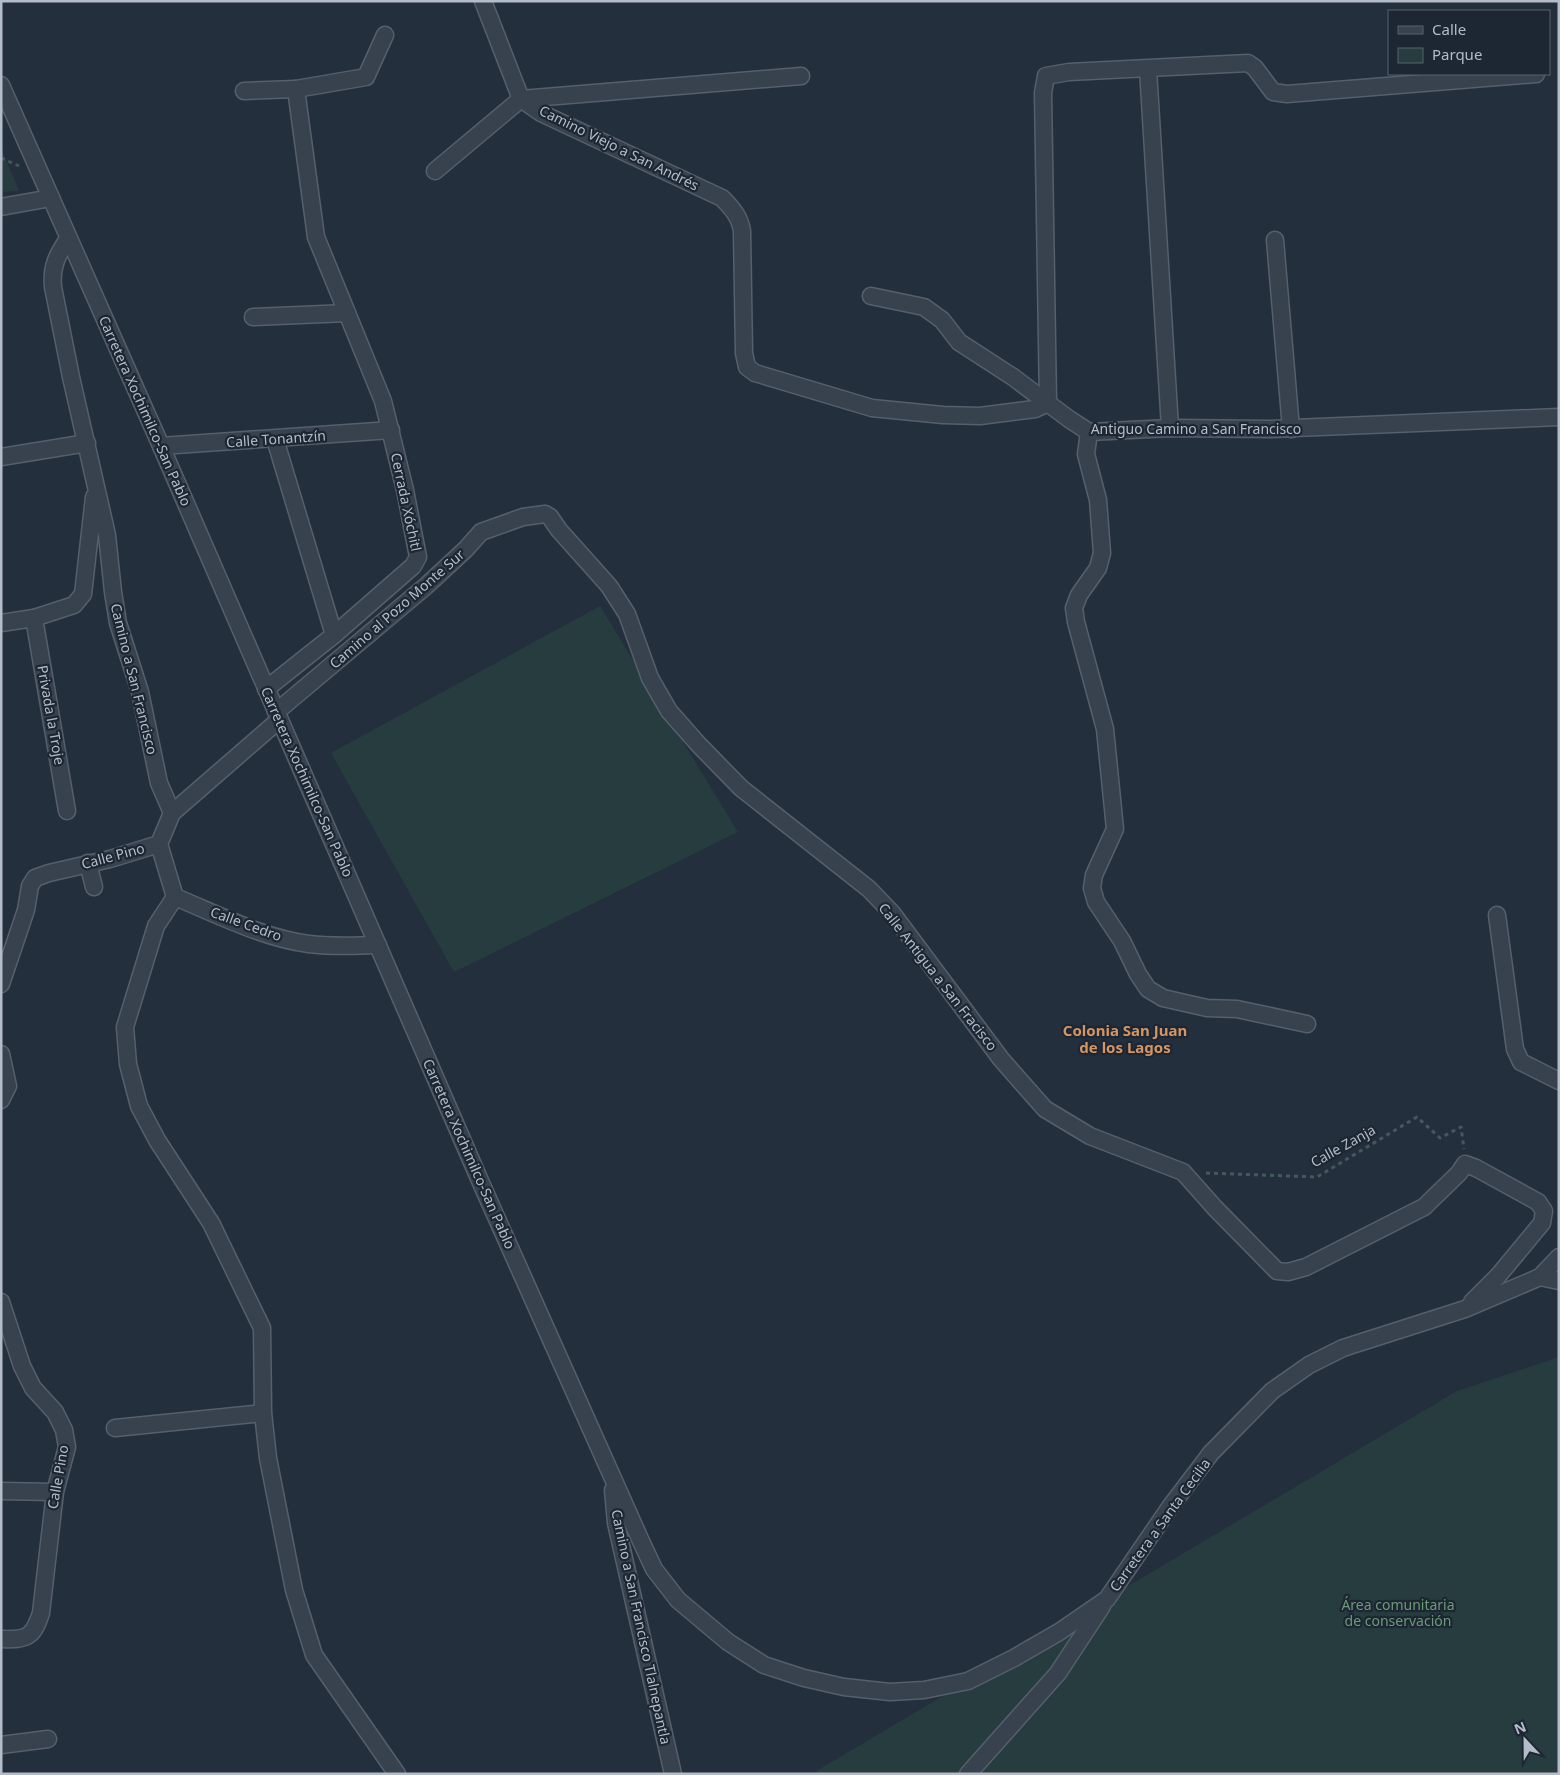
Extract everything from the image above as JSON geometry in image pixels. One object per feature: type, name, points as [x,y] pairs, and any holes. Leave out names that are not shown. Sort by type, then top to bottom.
[{"type":"street","points":[[483,1],[522,98]]},
{"type":"street","points":[[244,91],[296,89],[366,78],[385,36]]},
{"type":"street","points":[[1048,403],[1043,93],[1046,76],[1069,72],[1248,63],[1255,68],[1273,92],[1287,94],[1524,75]]},
{"type":"street","points":[[1148,69],[1170,428]]},
{"type":"street","points":[[435,171],[522,98],[801,76]]},
{"type":"street","name":"Carretera Xochimilco-San Pablo","points":[[1,85],[161,446],[481,1183],[613,1480]]},
{"type":"street","name":"Cerrada Xóchitl","points":[[266,689],[334,635],[413,566],[418,557],[405,490],[383,401],[316,237],[296,89]]},
{"type":"street","name":"Camino Viejo a San Andrés","points":[[522,98],[541,112],[722,198],[737,215],[741,222],[742,230],[744,353],[747,367],[755,373],[872,408],[980,416],[1035,409],[1048,403]]},
{"type":"street","points":[[1,207],[51,198]]},
{"type":"street","name":"Camino a San Francisco","points":[[68,239],[54,263],[52,274],[53,287],[71,378],[107,535],[118,623],[140,692],[159,783],[172,813]]},
{"type":"street","points":[[1275,240],[1291,429]]},
{"type":"street","name":"Antiguo Camino a San Francisco","points":[[871,296],[924,307],[942,320],[959,342],[1013,377],[1088,432],[1170,428],[1291,429],[1559,417]]},
{"type":"street","points":[[253,317],[347,313]]},
{"type":"street","name":"Calle Tonantzín","points":[[161,446],[391,430]]},
{"type":"street","points":[[1088,432],[1086,454],[1098,500],[1102,553],[1098,568],[1079,595],[1074,608],[1076,622],[1105,729],[1115,829],[1094,875],[1092,888],[1096,902],[1122,941],[1143,982],[1148,988],[1163,998],[1207,1008],[1237,1009],[1307,1024]]},
{"type":"street","points":[[275,439],[334,635]]},
{"type":"street","points":[[1,457],[87,443]]},
{"type":"street","points":[[1,623],[34,618],[74,606],[83,594],[96,482]]},
{"type":"street","name":"Calle Antigua a San Fracisco","points":[[523,517],[545,514],[550,517],[559,530],[609,586],[626,614],[650,678],[669,711],[741,788],[869,889],[886,907],[1001,1058],[1045,1109],[1090,1136],[1183,1172],[1215,1208],[1277,1271],[1288,1272],[1306,1267],[1424,1207],[1466,1164]]},
{"type":"street","name":"Camino al Pozo Monte Sur","points":[[278,716],[426,586],[466,549],[481,532],[523,517]]},
{"type":"street","name":"Privada la Troje","points":[[34,618],[67,811]]},
{"type":"street","name":"Calle Pino","points":[[1,984],[26,910],[30,886],[34,878],[110,859],[159,844],[172,813],[278,716]]},
{"type":"street","points":[[159,844],[175,897],[156,926],[125,1027],[128,1064],[139,1106],[157,1140],[210,1223],[262,1328],[263,1414],[268,1458],[294,1590],[314,1654],[396,1774]]},
{"type":"street","points":[[88,863],[94,887]]},
{"type":"street","name":"Calle Cedro","points":[[175,897],[266,934],[308,944],[346,947],[378,946]]},
{"type":"street","points":[[1497,915],[1515,1049],[1521,1062],[1559,1081]]},
{"type":"street","points":[[1,1054],[8,1086],[1,1100]]},
{"type":"street","points":[[1465,1309],[1504,1269],[1542,1223],[1544,1211],[1538,1202],[1466,1164]]},
{"type":"street","name":"Carretera a Santa Cecilia","points":[[613,1480],[654,1569],[678,1600],[728,1642],[764,1665],[804,1678],[844,1687],[890,1692],[924,1690],[968,1681],[1014,1658],[1058,1632],[1107,1599],[1170,1507],[1211,1453],[1272,1391],[1309,1365],[1343,1348],[1465,1309],[1540,1277],[1559,1257]]},
{"type":"street","points":[[1540,1277],[1559,1281]]},
{"type":"street","name":"Calle Pino","points":[[1,1302],[22,1366],[33,1388],[55,1412],[64,1430],[67,1448],[55,1492],[42,1613],[35,1631],[24,1638],[1,1639]]},
{"type":"street","points":[[115,1428],[263,1414]]},
{"type":"street","name":"Camino a San Francisco Tlalnepantla","points":[[613,1480],[616,1523],[673,1774]]},
{"type":"street","points":[[1,1491],[55,1492]]},
{"type":"street","points":[[968,1774],[1058,1673],[1107,1599]]},
{"type":"street","points":[[1,1745],[48,1739]]},
{"type":"path","name":"Calle Zanja","points":[[1183,1172],[1317,1177],[1417,1117],[1440,1138],[1461,1127],[1466,1164]]},
{"type":"green space","points":[[1,147],[19,191],[1,192]]},
{"type":"green space","points":[[600,606],[738,832],[454,972],[331,753]]},
{"type":"green space","name":"Área comunitaria de conservación","points":[[1559,1357],[1559,1774],[816,1774],[818,1770],[1457,1391]]},
{"type":"district","name":"Colonia San Juan de los Lagos","points":[[1125,1040]]}]
